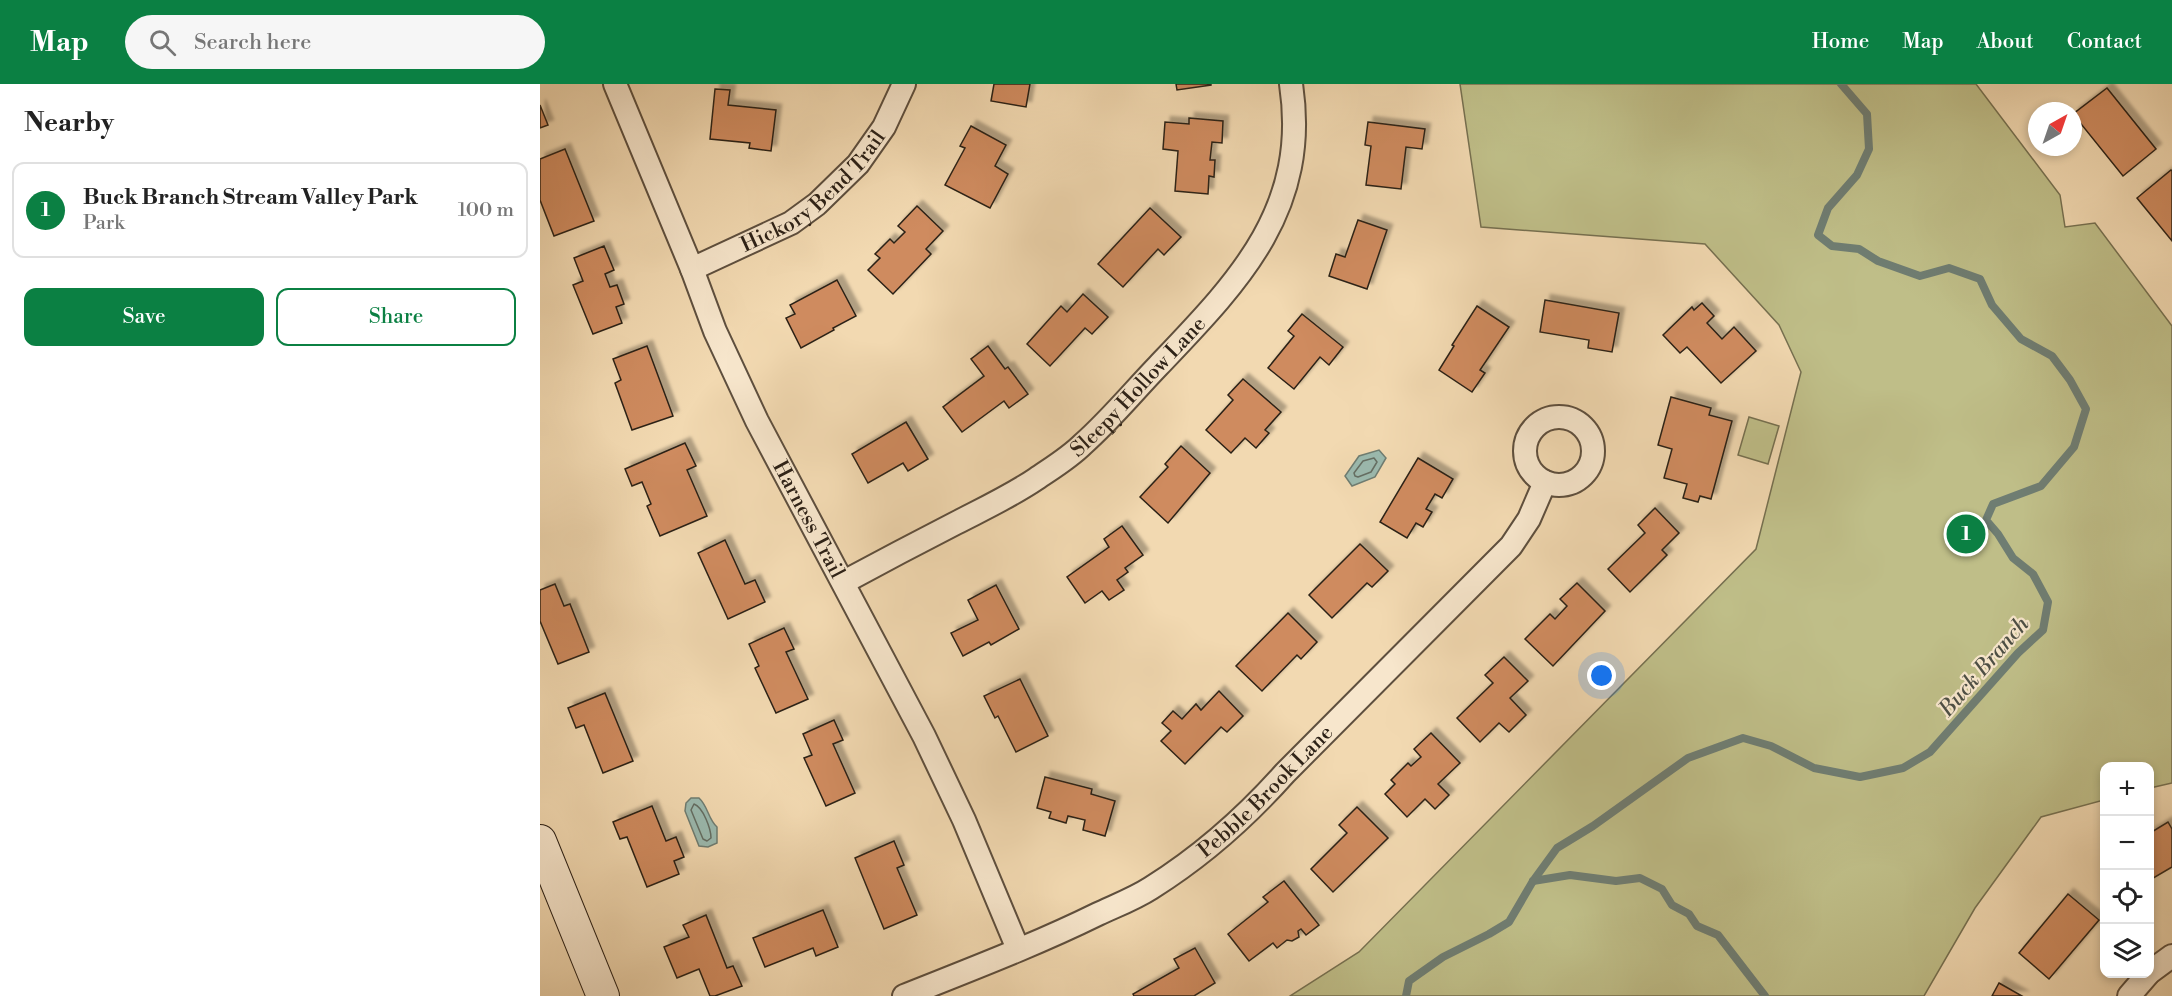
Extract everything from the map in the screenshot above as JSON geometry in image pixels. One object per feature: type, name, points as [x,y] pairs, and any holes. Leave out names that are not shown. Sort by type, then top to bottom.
[{"type":"street","name":"Harness Trail","points":[[615,84],[715,330],[757,421],[924,736],[964,820],[1018,949]]},
{"type":"street","name":"Hickory Bend Trail","points":[[692,269],[791,223],[817,204],[858,164],[884,127],[904,84]]},
{"type":"street","name":"Sleepy Hollow Lane","points":[[844,582],[1004,499],[1034,481],[1081,446],[1121,407],[1226,292],[1254,255],[1270,228],[1284,191],[1293,154],[1295,132],[1291,84]]},
{"type":"street","name":"Pebble Brook Lane","points":[[904,996],[1062,932],[1149,890],[1225,834],[1511,546],[1529,519],[1545,482]]},
{"type":"street","points":[[540,841],[603,996]]},
{"type":"street","points":[[2154,969],[2172,956]]},
{"type":"street","points":[[2129,996],[2145,978]]},
{"type":"shaded area","points":[[1460,84],[1976,84],[2028,153],[2028,156],[2030,156],[2060,195],[2065,227],[2095,223],[2172,326],[2172,783],[2154,787],[2154,762],[2100,762],[2100,801],[2041,817],[1975,908],[1924,996],[1290,996],[1359,952],[1756,549],[1801,372],[1779,325],[1705,244],[1481,227]]},
{"type":"shaded area","points":[[1749,417],[1779,426],[1768,464],[1738,455]]},
{"type":"water","points":[[1379,450],[1386,458],[1375,477],[1352,486],[1345,476],[1359,456]]},
{"type":"water","points":[[691,798],[699,798],[717,827],[717,843],[708,847],[699,846],[685,811],[686,803]]},
{"type":"building","points":[[994,84],[1030,84],[1026,107],[991,101]]},
{"type":"building","points":[[1176,84],[1211,84],[1211,85],[1177,90]]},
{"type":"building","points":[[2107,88],[2156,149],[2123,176],[2082,125],[2082,107]]},
{"type":"building","points":[[715,89],[730,90],[728,105],[776,110],[771,151],[749,148],[750,143],[710,139]]},
{"type":"building","points":[[540,105],[548,125],[540,128]]},
{"type":"building","points":[[1189,118],[1223,121],[1222,143],[1212,142],[1210,160],[1215,160],[1214,177],[1209,176],[1208,194],[1175,191],[1178,151],[1163,149],[1165,122],[1189,124]]},
{"type":"building","points":[[1368,122],[1425,129],[1422,149],[1406,147],[1401,189],[1366,185],[1371,146],[1365,145]]},
{"type":"building","points":[[971,126],[1006,145],[995,166],[1008,174],[990,208],[945,185],[965,148],[960,146]]},
{"type":"building","points":[[565,149],[594,221],[554,236],[540,200],[540,159]]},
{"type":"building","points":[[2172,171],[2172,241],[2137,198]]},
{"type":"building","points":[[917,206],[943,231],[926,249],[931,254],[893,294],[868,270],[880,258],[875,254],[890,239],[894,243],[905,232],[898,226]]},
{"type":"building","points":[[1150,208],[1181,237],[1164,255],[1158,249],[1123,287],[1098,264]]},
{"type":"building","points":[[1358,220],[1387,230],[1367,289],[1329,276],[1336,254],[1345,257]]},
{"type":"building","points":[[604,246],[614,270],[605,274],[610,287],[617,285],[624,304],[616,307],[622,323],[593,334],[573,285],[583,281],[574,258]]},
{"type":"building","points":[[837,280],[856,316],[801,348],[786,318],[795,314],[790,305]]},
{"type":"building","points":[[1083,294],[1108,317],[1092,334],[1085,328],[1050,366],[1027,344],[1061,306],[1067,312]]},
{"type":"building","points":[[1545,300],[1619,313],[1612,352],[1588,348],[1589,340],[1540,332]]},
{"type":"building","points":[[1702,303],[1714,316],[1707,323],[1722,339],[1734,327],[1756,351],[1721,383],[1687,347],[1680,353],[1663,335],[1692,307],[1694,310]]},
{"type":"building","points":[[1477,306],[1509,327],[1480,370],[1485,373],[1472,392],[1439,370]]},
{"type":"building","points":[[1302,314],[1343,347],[1329,365],[1320,357],[1294,389],[1268,368],[1294,336],[1288,331]]},
{"type":"building","points":[[647,346],[673,416],[632,430],[615,383],[621,380],[613,359]]},
{"type":"building","points":[[988,346],[1005,369],[1008,367],[1028,394],[1009,408],[1004,401],[962,432],[943,407],[984,376],[971,359]]},
{"type":"building","points":[[1243,379],[1281,412],[1265,430],[1269,433],[1256,448],[1245,438],[1231,453],[1206,430],[1233,400],[1228,395]]},
{"type":"building","points":[[1671,397],[1711,408],[1709,415],[1732,421],[1711,499],[1700,496],[1698,502],[1683,498],[1687,484],[1664,478],[1672,449],[1658,445]]},
{"type":"building","points":[[906,422],[928,459],[908,471],[903,463],[868,483],[852,454]]},
{"type":"building","points":[[685,443],[696,466],[687,470],[707,516],[660,536],[647,506],[651,504],[642,482],[632,486],[625,469]]},
{"type":"building","points":[[1181,446],[1210,473],[1168,523],[1140,497],[1168,467],[1165,464]]},
{"type":"building","points":[[1418,458],[1453,479],[1442,498],[1435,494],[1426,509],[1432,512],[1423,527],[1416,523],[1407,538],[1380,522]]},
{"type":"building","points":[[1655,508],[1679,533],[1662,550],[1667,555],[1630,592],[1608,569],[1645,533],[1638,525]]},
{"type":"building","points":[[1122,526],[1143,555],[1125,568],[1128,572],[1117,580],[1124,590],[1109,600],[1102,591],[1085,603],[1067,577],[1109,547],[1104,539]]},
{"type":"building","points":[[725,540],[745,584],[755,580],[765,602],[728,619],[698,553]]},
{"type":"building","points":[[1360,544],[1388,571],[1372,587],[1367,583],[1332,618],[1309,595]]},
{"type":"building","points":[[1577,583],[1605,611],[1553,666],[1525,639],[1550,614],[1555,619],[1567,606],[1560,599]]},
{"type":"building","points":[[555,584],[564,606],[570,604],[589,652],[558,664],[540,621],[540,590]]},
{"type":"building","points":[[996,585],[1019,629],[991,645],[989,642],[963,656],[951,633],[978,620],[968,600]]},
{"type":"building","points":[[1288,613],[1317,642],[1301,659],[1297,655],[1262,691],[1236,666]]},
{"type":"building","points":[[784,628],[794,649],[786,652],[808,699],[776,713],[755,668],[759,666],[749,644]]},
{"type":"building","points":[[1504,657],[1528,681],[1510,698],[1526,715],[1509,732],[1499,723],[1480,742],[1457,718],[1493,683],[1485,675]]},
{"type":"building","points":[[1020,679],[1048,736],[1016,752],[998,716],[995,718],[984,696]]},
{"type":"building","points":[[1219,691],[1243,716],[1227,732],[1221,727],[1185,764],[1161,741],[1171,731],[1162,723],[1173,711],[1182,719],[1196,704],[1201,710]]},
{"type":"building","points":[[605,693],[633,761],[603,773],[584,725],[576,728],[568,708]]},
{"type":"building","points":[[834,720],[843,740],[833,744],[855,793],[826,806],[804,758],[812,755],[803,734]]},
{"type":"building","points":[[1431,733],[1460,763],[1438,784],[1449,795],[1435,809],[1425,799],[1407,817],[1385,794],[1395,784],[1391,780],[1408,763],[1411,766],[1421,757],[1414,749]]},
{"type":"building","points":[[1045,777],[1092,789],[1091,794],[1115,801],[1105,836],[1083,830],[1085,820],[1068,816],[1066,823],[1049,818],[1051,812],[1037,808]]},
{"type":"building","points":[[652,806],[666,841],[676,837],[684,857],[674,861],[679,874],[647,887],[627,837],[620,839],[613,822]]},
{"type":"building","points":[[1357,807],[1388,838],[1333,892],[1311,869],[1347,833],[1339,825]]},
{"type":"building","points":[[2168,822],[2172,829],[2172,867],[2154,878],[2154,870],[2154,831]]},
{"type":"building","points":[[894,841],[904,865],[897,868],[917,915],[884,929],[855,858]]},
{"type":"building","points":[[1284,881],[1319,925],[1306,935],[1301,929],[1298,931],[1299,937],[1292,941],[1287,940],[1277,948],[1273,943],[1249,961],[1228,934],[1268,902],[1263,897]]},
{"type":"building","points":[[2068,894],[2099,920],[2049,979],[2019,953]]},
{"type":"building","points":[[823,910],[838,947],[816,956],[813,948],[765,967],[753,938]]},
{"type":"building","points":[[706,915],[727,968],[733,966],[742,986],[715,996],[710,996],[699,969],[677,978],[664,947],[689,937],[683,925]]},
{"type":"building","points":[[1195,948],[1215,983],[1194,996],[1134,996],[1133,994],[1179,968],[1174,959]]},
{"type":"building","points":[[1999,983],[2022,996],[1992,996]]},
{"type":"waterway","name":"Buck Branch","points":[[1406,996],[1409,981],[1443,957],[1509,922],[1533,881],[1557,848],[1593,826],[1688,758],[1743,738],[1771,746],[1814,768],[1860,777],[1903,768],[1930,752],[2018,653],[2043,630],[2048,602],[2033,574],[2013,558],[1986,520],[1993,504],[2041,486],[2074,447],[2086,409],[2070,380],[2052,356],[2021,339],[1992,305],[1980,279],[1949,268],[1920,276],[1878,261],[1859,249],[1832,246],[1818,235],[1828,208],[1857,175],[1869,149],[1867,114],[1841,84]]},
{"type":"waterway","points":[[1533,881],[1570,875],[1616,881],[1640,878],[1662,889],[1672,905],[1689,914],[1697,926],[1718,935],[1765,996]]},
{"type":"place","name":"Buck Branch Stream Valley Park","points":[[1966,534]]}]
